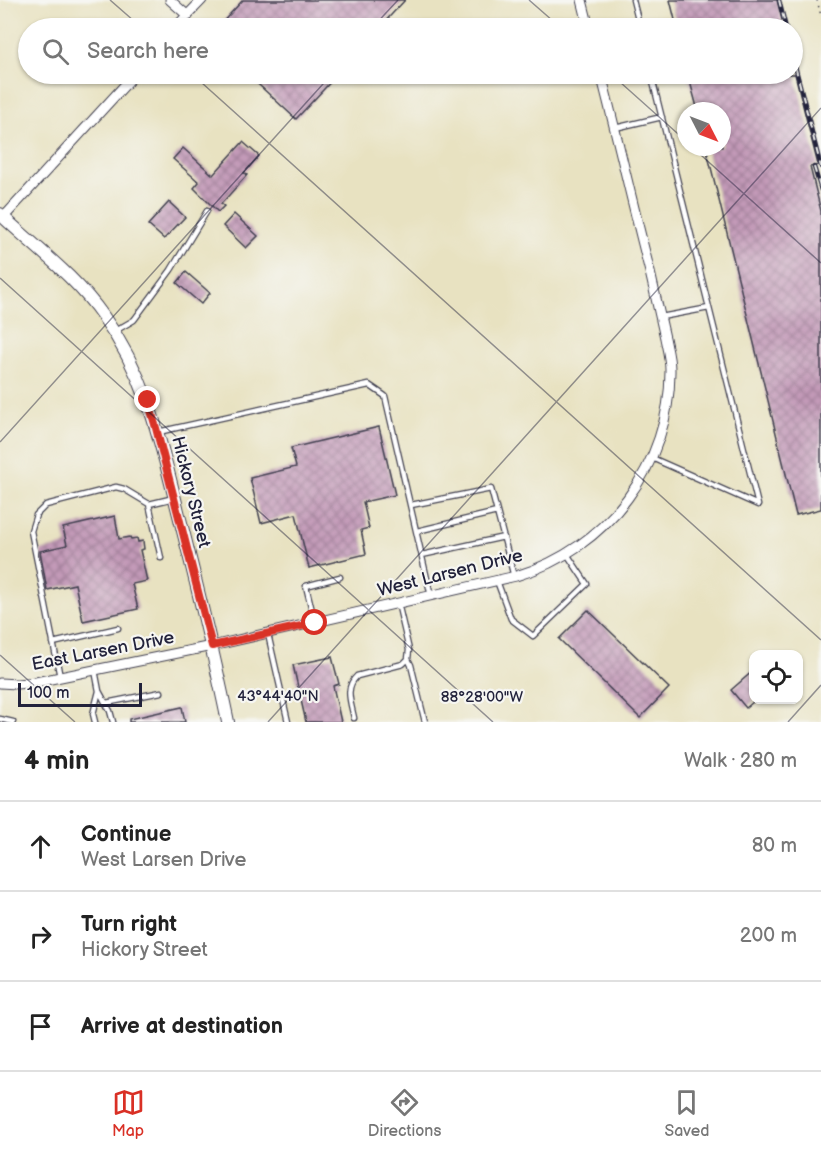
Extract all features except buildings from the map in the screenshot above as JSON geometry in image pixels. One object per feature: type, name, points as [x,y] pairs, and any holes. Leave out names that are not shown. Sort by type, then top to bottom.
[{"type":"street","points":[[170,0],[188,16],[202,0]]},
{"type":"street","points":[[582,0],[586,18]]},
{"type":"street","points":[[2,216],[126,84]]},
{"type":"street","name":"West Larsen Drive","points":[[212,646],[514,577],[539,568],[567,554],[595,534],[616,514],[634,490],[652,458],[663,428],[670,389],[670,364],[661,317],[604,84]]},
{"type":"street","name":"Hickory Street","points":[[2,216],[80,287],[96,305],[114,332],[139,378],[157,432],[212,646],[228,722]]},
{"type":"street","name":"East Larsen Drive","points":[[0,683],[31,683],[60,678],[212,646]]},
{"type":"lane","points":[[633,0],[638,18]]},
{"type":"lane","points":[[652,458],[758,505],[654,84]]},
{"type":"lane","points":[[615,128],[662,117]]},
{"type":"lane","points":[[114,332],[134,320],[176,262],[207,211]]},
{"type":"lane","points":[[661,317],[709,308]]},
{"type":"lane","points":[[157,432],[369,385],[385,396],[431,596]]},
{"type":"lane","points":[[60,678],[31,531],[36,515],[46,505],[116,487],[124,489],[149,504],[174,498]]},
{"type":"lane","points":[[411,505],[491,489],[514,577]]},
{"type":"lane","points":[[149,504],[160,558]]},
{"type":"lane","points":[[417,531],[497,512]]},
{"type":"lane","points":[[422,555],[504,537]]},
{"type":"lane","points":[[497,580],[511,620],[533,636],[587,584],[567,554]]},
{"type":"lane","points":[[315,623],[306,586],[340,577]]},
{"type":"lane","points":[[398,603],[408,659],[426,722]]},
{"type":"lane","points":[[53,643],[118,628]]},
{"type":"lane","points":[[268,634],[288,722]]},
{"type":"lane","points":[[354,718],[349,693],[352,680],[357,676],[403,664],[408,659]]},
{"type":"lane","points":[[95,670],[99,691],[106,702],[113,722]]},
{"type":"lane","points":[[95,722],[93,714],[99,691]]},
{"type":"lane","points":[[106,702],[160,693]]},
{"type":"lane","points":[[0,719],[13,722]]},
{"type":"path","points":[[817,0],[821,16]]},
{"type":"railway","points":[[779,0],[784,18]]},
{"type":"railway","points":[[800,84],[821,167]]},
{"type":"railway","points":[[814,167],[821,190]]},
{"type":"route","points":[[148,400],[212,646],[315,623]]}]
